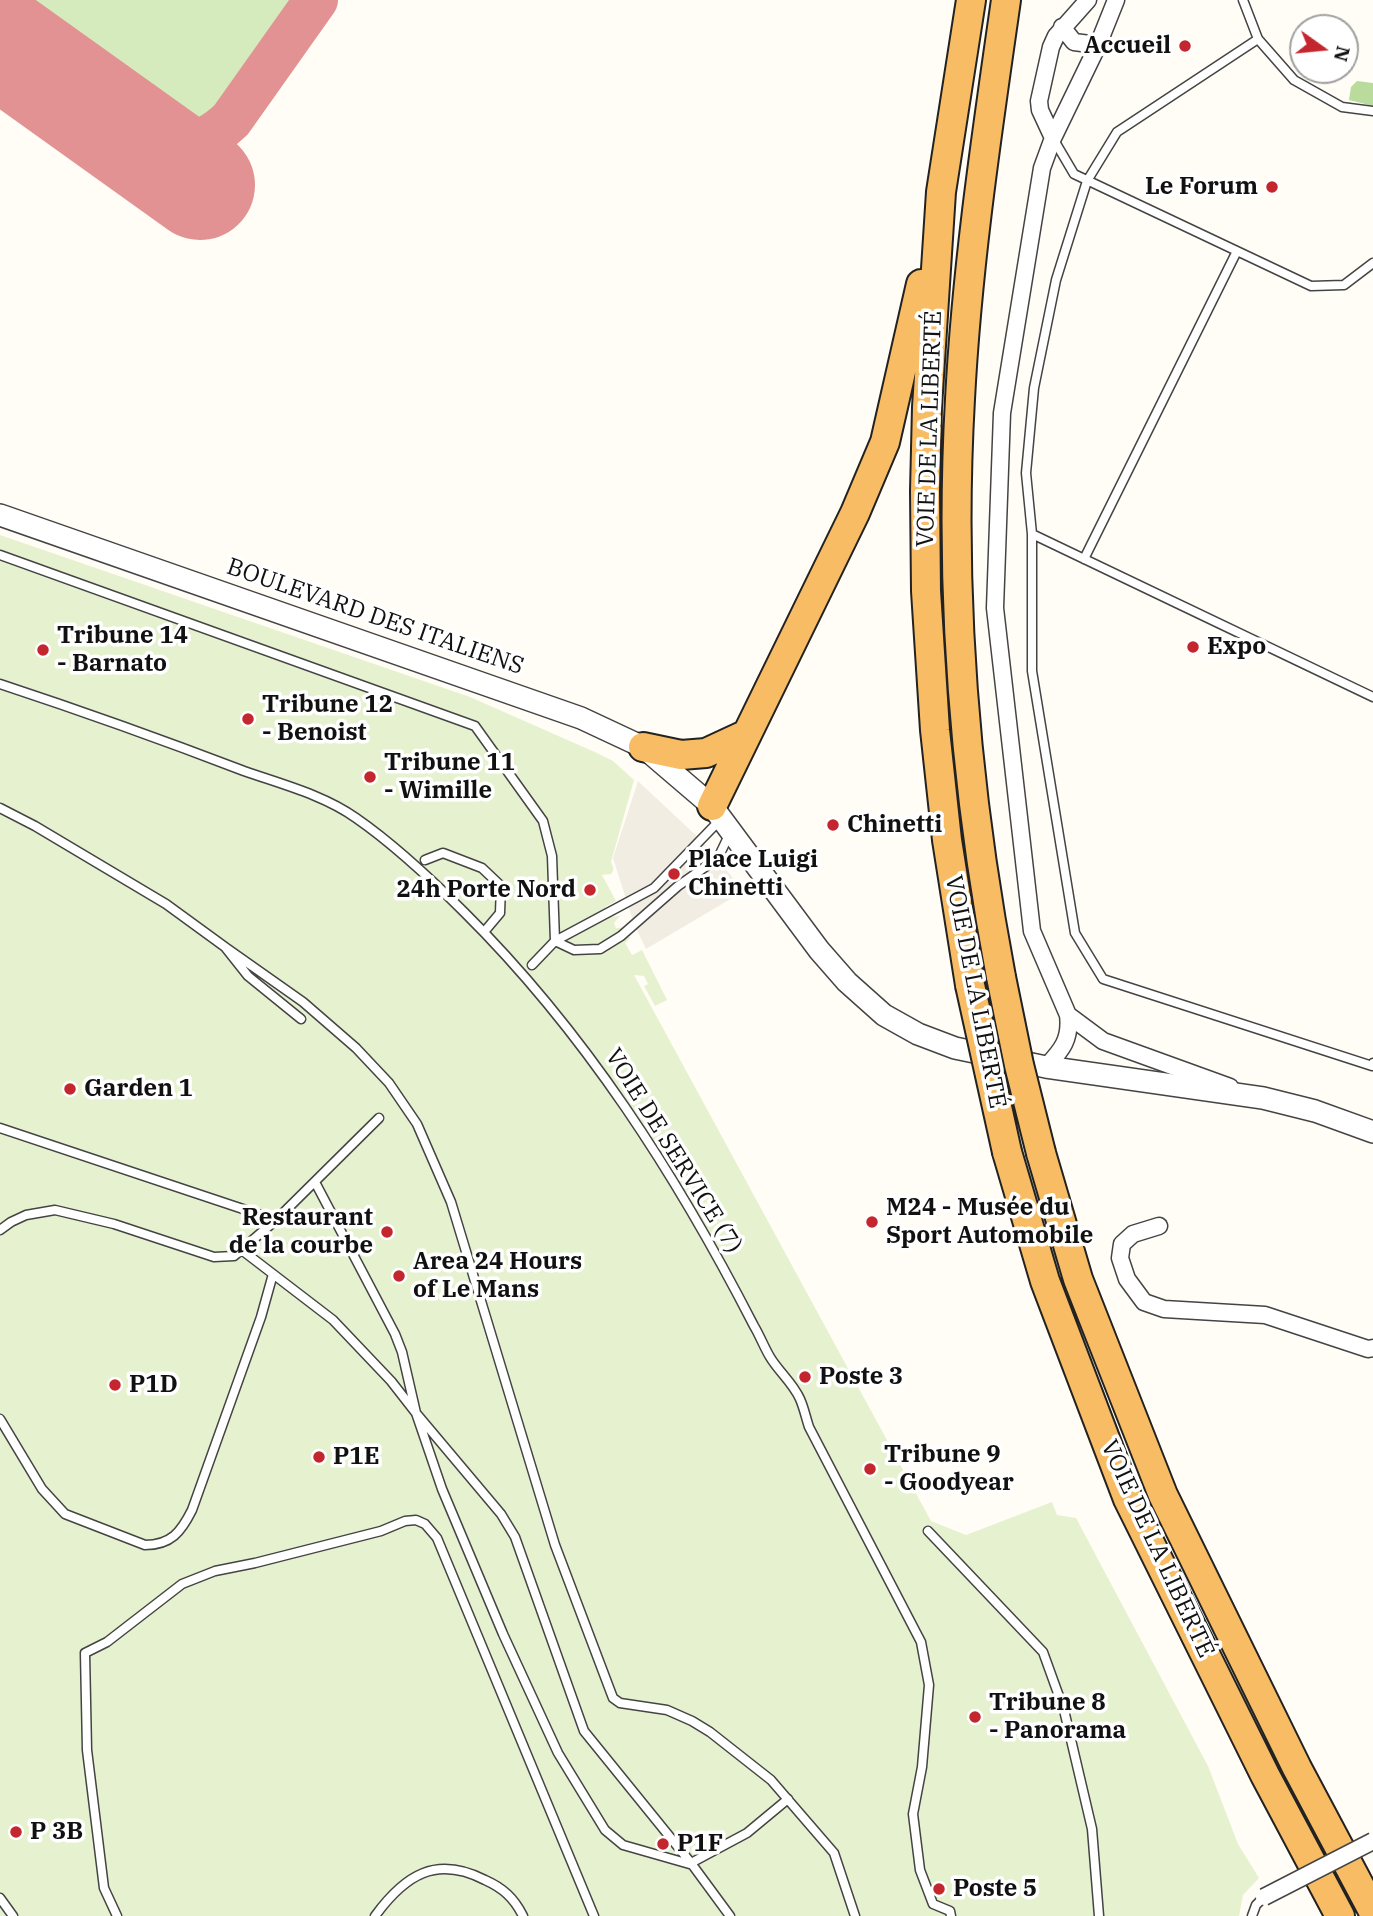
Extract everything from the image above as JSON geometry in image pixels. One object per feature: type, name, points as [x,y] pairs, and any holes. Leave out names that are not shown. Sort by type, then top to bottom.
[{"type":"highway","name":"VOIE DE LA LIBERTÉ","points":[[971,0],[941,192],[927,407],[926,591],[934,730],[947,840],[970,985],[1007,1152],[1045,1281],[1128,1499],[1265,1775],[1340,1916]]},
{"type":"highway","name":"VOIE DE LA LIBERTÉ","points":[[1006,0],[971,257],[960,400],[957,520],[960,637],[970,771],[980,860],[1001,977],[1041,1153],[1077,1279],[1163,1495],[1297,1768],[1373,1911]]},
{"type":"highway","points":[[722,818],[747,734],[856,513],[885,442],[941,192]]},
{"type":"highway","points":[[643,747],[681,755],[706,753],[747,734]]},
{"type":"street","points":[[1053,138],[1040,110],[1039,101],[1051,47],[1062,27],[1088,0]]},
{"type":"street","points":[[1046,1067],[1067,1041],[1070,1029],[1068,1015],[1032,932],[995,608],[1002,413],[1042,168],[1116,0]]},
{"type":"street","points":[[1062,27],[1074,41],[1098,45]]},
{"type":"street","name":"BOULEVARD DES ITALIENS","points":[[0,515],[581,718],[643,747],[722,818],[819,950],[847,982],[884,1015],[918,1034],[955,1048],[1046,1067],[1263,1098],[1315,1111],[1373,1132]]},
{"type":"street","points":[[1068,1015],[1103,1041],[1263,1098]]},
{"type":"street","points":[[1159,1226],[1133,1234],[1122,1244],[1120,1258],[1127,1279],[1144,1302],[1164,1309],[1265,1315],[1368,1349],[1373,1348]]},
{"type":"street","points":[[1264,1897],[1373,1841]]},
{"type":"lane","points":[[1242,0],[1258,39],[1294,80],[1342,107],[1373,111]]},
{"type":"lane","points":[[1258,39],[1117,132],[1087,181],[1056,280],[1034,388],[1026,473],[1031,534],[1032,671],[1075,933],[1103,979],[1373,1066]]},
{"type":"lane","points":[[1053,138],[1074,174],[1311,286],[1344,285],[1373,263]]},
{"type":"lane","points":[[1084,559],[1237,251]]},
{"type":"lane","points":[[1031,534],[1373,696]]},
{"type":"lane","points":[[0,555],[475,726],[543,821],[552,856],[555,940]]},
{"type":"lane","name":"VOIE DE SERVICE (7)","points":[[0,684],[83,711],[328,803],[355,817],[430,878],[484,932],[536,987],[594,1061],[688,1205],[771,1359],[788,1378],[800,1399],[809,1427],[921,1642],[929,1685],[925,1745],[913,1814],[914,1838],[920,1870],[933,1904],[950,1911],[951,1916]]},
{"type":"lane","points":[[0,807],[166,904],[303,1002],[356,1048],[389,1083],[417,1124],[452,1202],[551,1532],[613,1698],[620,1703],[667,1710],[691,1721],[771,1780],[834,1853],[855,1916]]},
{"type":"lane","points":[[555,940],[574,950],[600,949],[621,936],[678,886],[718,858],[722,818]]},
{"type":"lane","points":[[532,965],[555,940],[654,888],[722,818]]},
{"type":"lane","points":[[425,860],[443,853],[482,868],[500,886],[500,913],[484,932]]},
{"type":"lane","points":[[225,947],[248,976],[301,1019]]},
{"type":"lane","points":[[0,1230],[26,1215],[55,1210],[114,1224],[215,1257],[234,1256],[276,1220],[379,1118]]},
{"type":"lane","points":[[0,1128],[276,1220]]},
{"type":"lane","points":[[315,1182],[395,1334],[402,1352],[416,1413],[442,1489],[503,1634],[558,1753],[605,1830],[623,1845],[692,1864],[747,1833],[788,1799]]},
{"type":"lane","points":[[243,1251],[333,1320],[391,1381],[501,1514],[515,1537],[584,1731],[692,1864],[730,1916]]},
{"type":"lane","points":[[0,1419],[42,1489],[65,1514],[145,1545],[158,1545],[168,1541],[178,1534],[192,1510],[261,1317],[273,1274]]},
{"type":"lane","points":[[117,1916],[104,1888],[87,1750],[85,1653],[107,1642],[182,1584],[215,1570],[306,1550],[416,1520],[425,1524],[437,1538],[594,1916]]},
{"type":"lane","points":[[928,1531],[1043,1651],[1064,1710],[1093,1829],[1099,1916]]},
{"type":"lane","points":[[375,1916],[408,1881],[429,1871],[451,1868],[476,1875],[497,1886],[517,1904],[523,1916]]},
{"type":"lane","points":[[1252,1916],[1256,1905],[1264,1897]]},
{"type":"lane","points":[[0,1898],[13,1916]]},
{"type":"green space","points":[[7,0],[301,0],[215,117],[191,122],[174,117]]},
{"type":"green space","points":[[1359,81],[1373,83],[1373,106],[1349,100],[1351,87],[1359,84]]},
{"type":"green space","name":"Area 24 Hours of Le Mans","points":[[0,535],[470,697],[613,761],[634,780],[611,862],[613,871],[611,874],[602,875],[616,901],[605,907],[610,917],[620,916],[614,923],[616,928],[626,927],[619,934],[622,938],[631,937],[625,943],[632,955],[642,950],[667,1000],[655,1006],[644,986],[648,984],[644,976],[634,975],[931,1521],[966,1535],[1052,1502],[1057,1515],[1076,1518],[1208,1766],[1238,1844],[1259,1878],[1243,1895],[1239,1916],[0,1916]]},
{"type":"shaded area","name":"Place Luigi Chinetti","points":[[638,781],[702,841],[744,891],[646,949],[634,924],[613,858]]},
{"type":"taxiway","points":[[126,131],[168,145],[193,143],[218,131],[231,120],[316,0]]},
{"type":"runway","points":[[0,42],[200,185]]},
{"type":"place","name":"Accueil","points":[[1185,46]]},
{"type":"place","name":"Le Forum","points":[[1272,187]]},
{"type":"place","name":"Expo","points":[[1193,647]]},
{"type":"place","name":"Tribune 14 - Barnato","points":[[43,650]]},
{"type":"place","name":"Tribune 12 - Benoist","points":[[248,719]]},
{"type":"place","name":"Tribune 11 - Wimille","points":[[370,777]]},
{"type":"place","name":"Chinetti","points":[[833,825]]},
{"type":"place","name":"Place Luigi Chinetti","points":[[674,874]]},
{"type":"place","name":"24h Porte Nord","points":[[590,890]]},
{"type":"place","name":"Garden 1","points":[[70,1089]]},
{"type":"place","name":"M24 - Musée du Sport Automobile","points":[[872,1222]]},
{"type":"place","name":"Restaurant de la courbe","points":[[387,1232]]},
{"type":"place","name":"Area 24 Hours of Le Mans","points":[[399,1276]]},
{"type":"place","name":"Poste 3","points":[[805,1377]]},
{"type":"place","name":"P1D","points":[[115,1385]]},
{"type":"place","name":"P1E","points":[[319,1457]]},
{"type":"place","name":"Tribune 9 - Goodyear","points":[[870,1469]]},
{"type":"place","name":"Tribune 8 - Panorama","points":[[975,1717]]},
{"type":"place","name":"P 3B","points":[[16,1832]]},
{"type":"place","name":"P1F","points":[[663,1844]]},
{"type":"place","name":"Poste 5","points":[[939,1889]]}]
